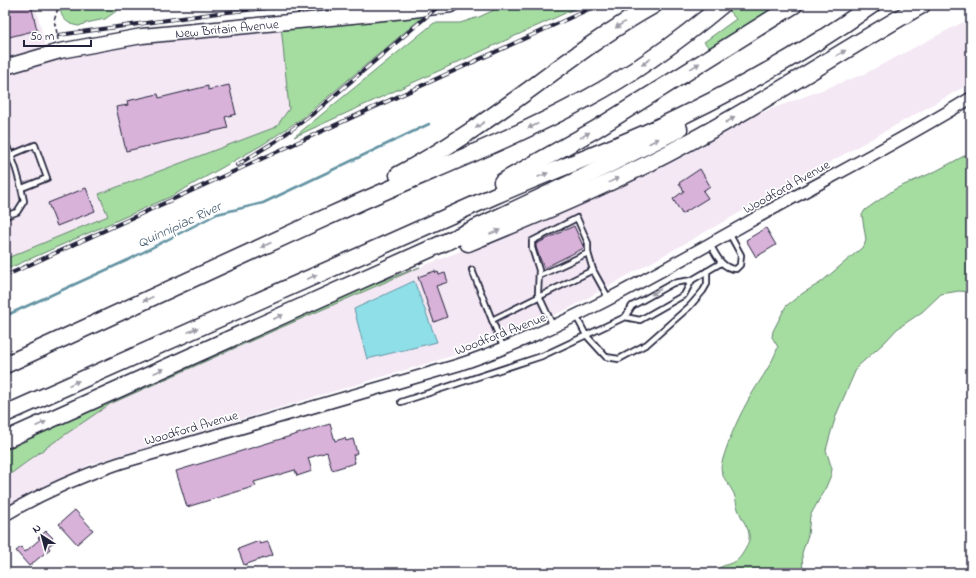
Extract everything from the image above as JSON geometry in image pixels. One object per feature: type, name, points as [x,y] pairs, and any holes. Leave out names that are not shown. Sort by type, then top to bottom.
[{"type":"highway","points":[[302,229],[327,212],[406,171],[448,146],[506,107],[600,38],[654,5]]},
{"type":"highway","points":[[5,364],[527,129],[578,104],[615,83],[661,52],[722,5]]},
{"type":"highway","points":[[353,259],[389,238],[497,185],[554,153],[794,5]]},
{"type":"highway","points":[[5,414],[502,192],[645,133],[730,92],[796,54],[872,5]]},
{"type":"highway","points":[[366,278],[488,234],[573,199],[644,166],[687,144],[750,108],[922,5]]},
{"type":"highway","points":[[5,440],[541,198],[671,133],[745,91],[775,71],[796,54]]},
{"type":"main road","name":"New Britain Avenue","points":[[5,67],[60,51],[156,34],[405,11],[451,5]]},
{"type":"street","name":"Woodford Avenue","points":[[5,515],[28,501],[55,488],[101,469],[458,365],[504,349],[554,327],[609,299],[917,130],[971,98]]},
{"type":"lane","points":[[5,142],[22,188],[24,201],[17,212],[5,216]]},
{"type":"lane","points":[[11,155],[35,146],[47,178],[22,188]]},
{"type":"lane","points":[[554,327],[538,294],[539,270],[532,248],[532,241],[577,218],[588,243],[588,253],[593,270],[609,299]]},
{"type":"lane","points":[[710,244],[721,263],[731,269],[736,269],[740,264],[741,255],[729,233]]},
{"type":"lane","points":[[539,276],[588,253]]},
{"type":"lane","points":[[401,402],[542,356],[625,317],[632,306],[673,283],[692,280],[721,263]]},
{"type":"lane","points":[[472,270],[504,349]]},
{"type":"lane","points":[[492,320],[593,270]]},
{"type":"lane","points":[[576,316],[586,336],[606,357],[619,358],[647,344],[690,306],[707,284],[707,271]]},
{"type":"lane","points":[[625,317],[640,320],[684,295],[692,280]]},
{"type":"path","points":[[59,5],[54,22],[60,51]]},
{"type":"shaded area","points":[[5,5],[35,5],[48,55],[5,67]]},
{"type":"shaded area","points":[[963,22],[971,32],[971,83],[568,309],[462,353],[91,464],[5,511],[5,478],[110,404],[420,267],[587,202],[753,116],[864,74]]},
{"type":"shaded area","points":[[281,25],[289,109],[276,128],[100,194],[108,216],[5,259],[5,74],[64,56],[164,38]]},
{"type":"green space","points":[[62,5],[125,5],[105,19],[79,26],[71,24],[64,19],[61,13]]},
{"type":"green space","points":[[505,5],[583,5],[294,137],[434,23],[460,23],[479,17]]},
{"type":"green space","points":[[736,5],[779,5],[710,49],[704,42],[736,19],[729,11]]},
{"type":"green space","points":[[425,15],[304,117],[262,145],[172,196],[5,270],[5,259],[108,216],[99,194],[276,127],[289,109],[281,25]]},
{"type":"green space","points":[[971,155],[971,292],[959,291],[941,294],[922,312],[897,329],[857,367],[837,413],[826,450],[832,469],[831,475],[810,516],[808,535],[802,553],[803,573],[714,573],[721,567],[738,559],[746,548],[748,542],[749,537],[747,527],[738,509],[734,494],[721,471],[721,467],[728,444],[739,417],[776,353],[778,347],[772,337],[773,331],[786,306],[803,293],[820,283],[864,246],[866,240],[862,215],[865,210],[895,189],[936,171],[964,156]]},
{"type":"green space","points":[[420,267],[110,404],[5,478],[5,447],[344,295]]},
{"type":"water","points":[[414,281],[437,342],[367,359],[354,309]]},
{"type":"building","points":[[5,5],[31,5],[37,30],[5,38]]},
{"type":"building","points":[[229,85],[236,114],[225,117],[228,128],[126,151],[116,107],[128,105],[127,101],[158,94],[159,98],[208,86],[208,90]]},
{"type":"building","points":[[700,169],[710,186],[703,191],[708,198],[682,214],[673,199],[684,191],[679,183]]},
{"type":"building","points":[[86,188],[95,211],[57,226],[48,203]]},
{"type":"building","points":[[574,226],[584,248],[544,268],[536,244]]},
{"type":"building","points":[[766,228],[776,245],[756,257],[746,240]]},
{"type":"building","points":[[435,271],[436,273],[438,272],[439,275],[445,273],[448,282],[436,286],[447,317],[434,322],[418,277]]},
{"type":"building","points":[[330,424],[335,441],[345,438],[346,441],[353,439],[357,453],[353,455],[355,463],[332,470],[327,452],[308,458],[312,471],[297,476],[295,470],[254,482],[256,486],[187,507],[176,471]]},
{"type":"building","points":[[75,510],[93,530],[77,544],[59,524]]},
{"type":"building","points":[[46,531],[53,538],[51,539],[54,542],[48,546],[50,549],[29,566],[16,551],[21,547],[25,552],[40,539],[38,538]]},
{"type":"building","points":[[259,541],[260,544],[268,542],[273,555],[244,565],[238,549]]},
{"type":"waterway","name":"Quinnipiac River","points":[[5,316],[128,260],[217,214],[263,203],[429,124]]},
{"type":"railway","points":[[59,35],[218,13],[297,5]]},
{"type":"railway","points":[[237,165],[276,141],[314,113],[440,5]]},
{"type":"railway","points":[[5,276],[598,5]]}]
